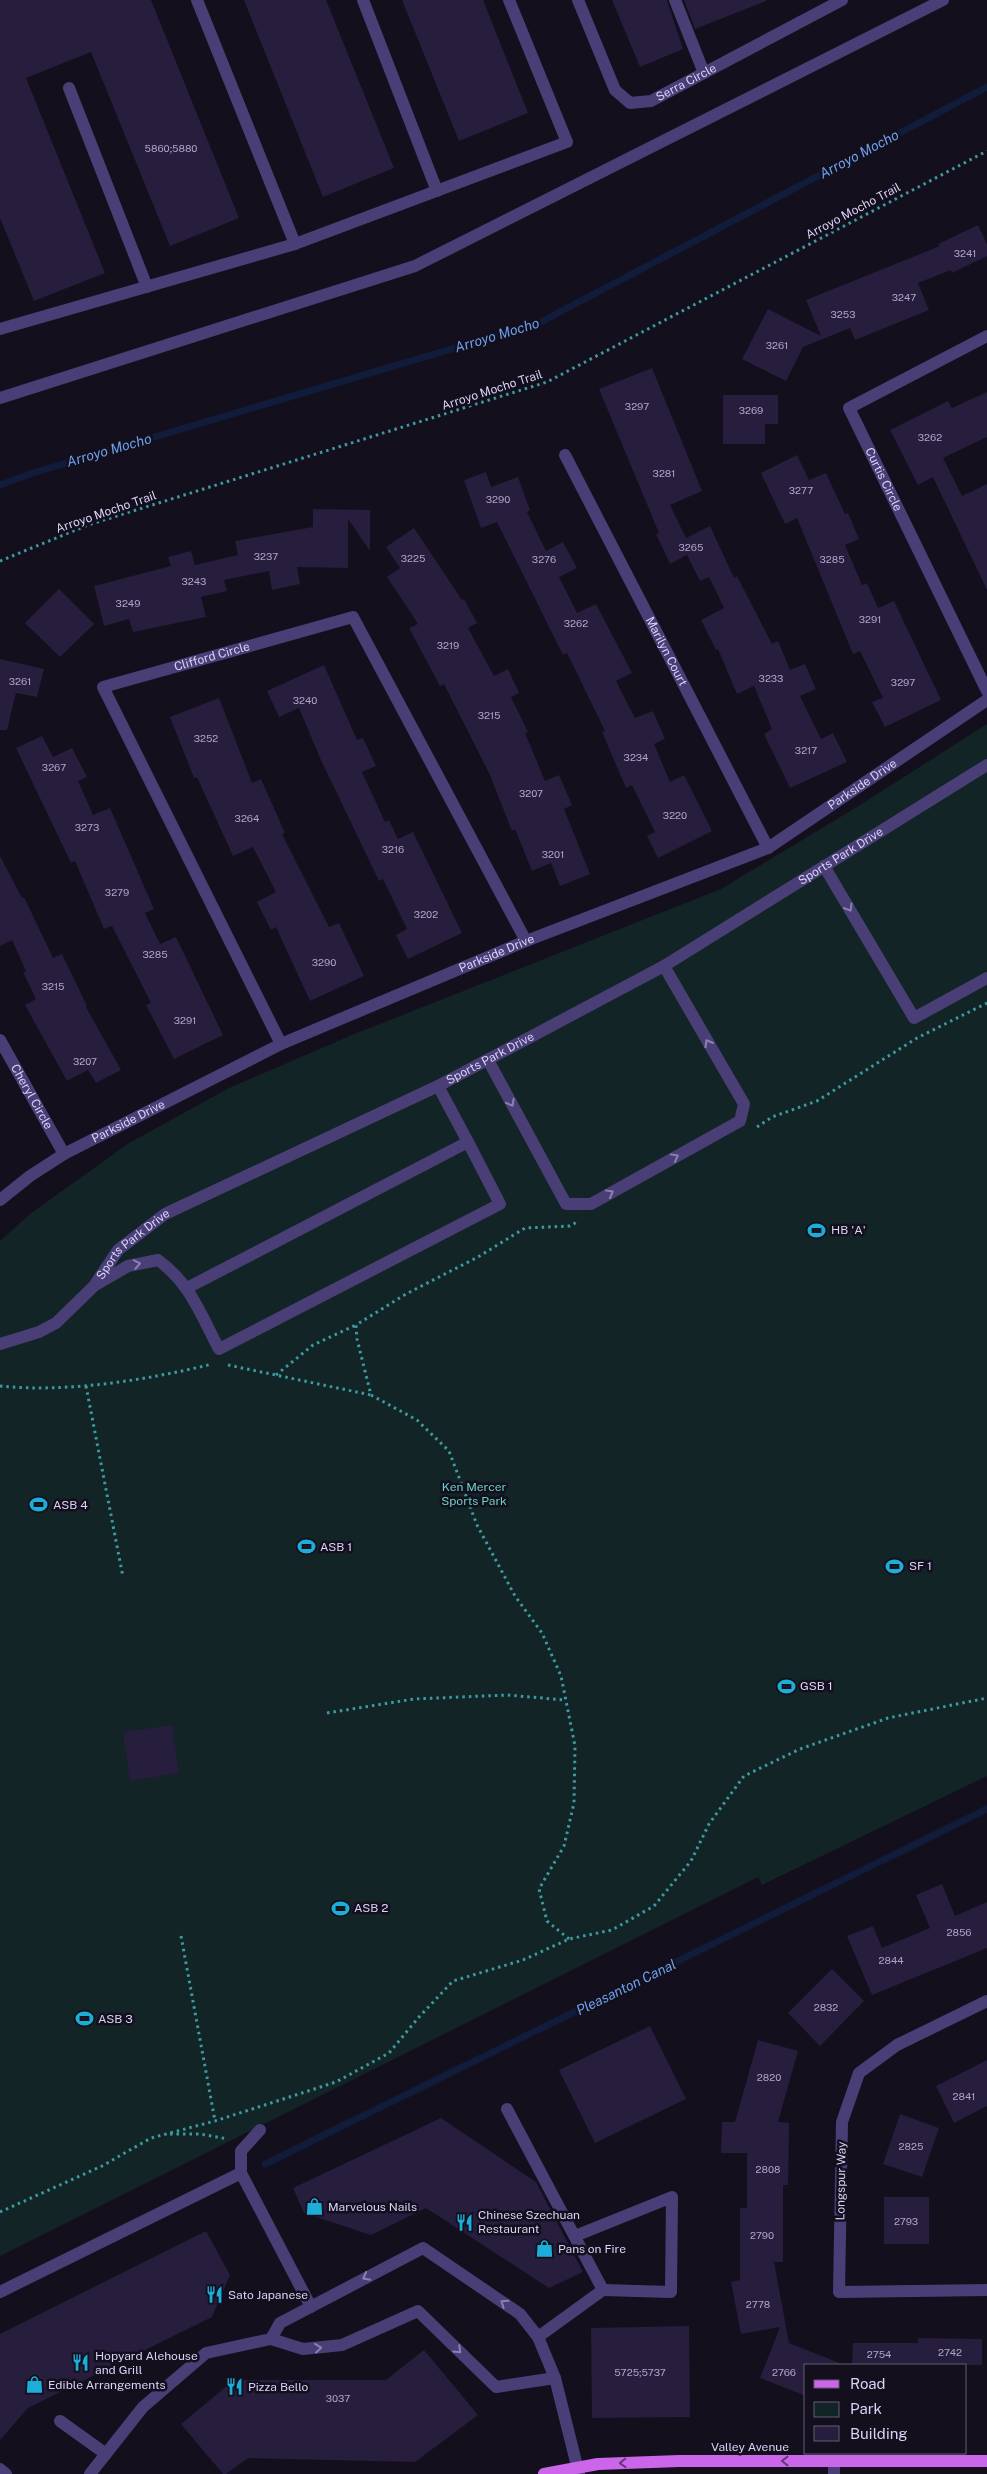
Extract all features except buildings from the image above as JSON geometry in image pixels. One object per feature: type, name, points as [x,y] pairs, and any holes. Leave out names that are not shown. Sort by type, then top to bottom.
[{"type":"main road","name":"Valley Avenue","points":[[544,2474],[579,2471],[598,2464],[679,2461],[834,2468],[987,2461]]},
{"type":"street","points":[[196,0],[295,244]]},
{"type":"street","points":[[363,0],[437,191]]},
{"type":"street","points":[[0,329],[295,244],[567,142],[510,0]]},
{"type":"street","name":"Serra Circle","points":[[578,0],[615,90],[630,103],[652,101],[842,0]]},
{"type":"street","points":[[675,0],[704,73]]},
{"type":"street","points":[[0,398],[415,266],[943,0]]},
{"type":"street","points":[[69,88],[147,287]]},
{"type":"street","name":"Curtis Circle","points":[[987,336],[849,408],[987,691]]},
{"type":"street","name":"Marilyn Court","points":[[565,455],[768,848]]},
{"type":"street","name":"Clifford Circle","points":[[281,1044],[103,687],[353,617],[526,941]]},
{"type":"street","name":"Parkside Drive","points":[[0,1200],[30,1176],[64,1154],[281,1044],[526,941],[768,848],[987,700]]},
{"type":"street","name":"Sports Park Drive","points":[[0,1344],[39,1332],[56,1323],[94,1286],[118,1250],[165,1214],[438,1086],[664,966],[987,765]]},
{"type":"street","points":[[824,866],[914,1018],[987,978]]},
{"type":"street","points":[[488,1060],[566,1204],[590,1204],[740,1121],[744,1104],[664,966]]},
{"type":"street","name":"Cheryl Circle","points":[[0,1040],[64,1154]]},
{"type":"street","points":[[94,1286],[128,1266],[158,1260],[175,1273],[187,1288],[219,1349],[500,1204],[438,1086]]},
{"type":"street","points":[[187,1288],[468,1142]]},
{"type":"street","name":"Longspur Way","points":[[987,2001],[897,2045],[859,2073],[842,2122],[839,2292],[987,2290]]},
{"type":"street","points":[[507,2109],[603,2290]]},
{"type":"street","points":[[260,2130],[242,2151],[241,2173],[311,2307]]},
{"type":"street","points":[[0,2292],[241,2173]]},
{"type":"street","points":[[538,2337],[603,2290],[671,2292],[672,2197],[575,2236]]},
{"type":"street","points":[[271,2339],[280,2323],[423,2248],[520,2314],[538,2337],[555,2378],[579,2471]]},
{"type":"street","points":[[90,2474],[143,2407],[206,2353],[271,2339],[303,2349],[342,2345],[418,2311],[496,2387],[555,2378]]},
{"type":"street","points":[[60,2421],[106,2454]]},
{"type":"street","points":[[0,2470],[6,2474]]},
{"type":"path","name":"Arroyo Mocho Trail","points":[[0,560],[88,525],[547,382],[987,151]]},
{"type":"path","points":[[754,1129],[772,1117],[817,1101],[917,1038],[987,1003]]},
{"type":"path","points":[[276,1375],[313,1345],[356,1325],[406,1294],[478,1256],[525,1228],[570,1226],[578,1221]]},
{"type":"path","points":[[356,1325],[357,1339],[371,1395]]},
{"type":"path","points":[[0,1386],[29,1389],[86,1386],[182,1372],[218,1363],[371,1395],[417,1420],[449,1451],[477,1524],[515,1596],[542,1633],[560,1676],[575,1746],[574,1803],[564,1846],[539,1889],[547,1920],[569,1939]]},
{"type":"path","points":[[86,1386],[123,1577]]},
{"type":"path","points":[[327,1713],[414,1699],[508,1695],[565,1700]]},
{"type":"path","points":[[0,2212],[102,2166],[151,2138],[215,2121],[336,2082],[389,2053],[453,1981],[523,1960],[569,1939],[612,1930],[654,1906],[691,1861],[710,1824],[744,1776],[800,1749],[888,1718],[987,1698]]},
{"type":"path","points":[[181,1936],[215,2121]]},
{"type":"path","points":[[164,2134],[200,2134],[248,2143]]},
{"type":"green space","name":"Ken Mercer Sports Park","points":[[987,724],[987,1776],[762,1885],[758,1877],[0,2256],[0,1241],[30,1214],[129,1143],[229,1088],[352,1035],[721,889],[860,805]]},
{"type":"waterway","name":"Arroyo Mocho","points":[[0,485],[33,473],[539,323],[987,87]]},
{"type":"waterway","name":"Pleasanton Canal","points":[[265,2164],[987,1809]]},
{"type":"place","name":"HB 'A'","points":[[817,1230]]},
{"type":"place","name":"ASB 4","points":[[39,1505]]},
{"type":"place","name":"ASB 1","points":[[306,1547]]},
{"type":"place","name":"SF 1","points":[[895,1566]]},
{"type":"place","name":"GSB 1","points":[[786,1686]]},
{"type":"place","name":"ASB 2","points":[[340,1908]]},
{"type":"place","name":"ASB 3","points":[[84,2019]]},
{"type":"place","name":"Marvelous Nails","points":[[314,2207]]},
{"type":"place","name":"Chinese Szechuan Restaurant","points":[[464,2222]]},
{"type":"place","name":"Pans on Fire","points":[[544,2249]]},
{"type":"place","name":"Sato Japanese","points":[[214,2295]]},
{"type":"place","name":"Hopyard Alehouse and Grill","points":[[81,2363]]},
{"type":"place","name":"Edible Arrangements","points":[[34,2385]]},
{"type":"place","name":"Pizza Bello","points":[[234,2387]]}]
